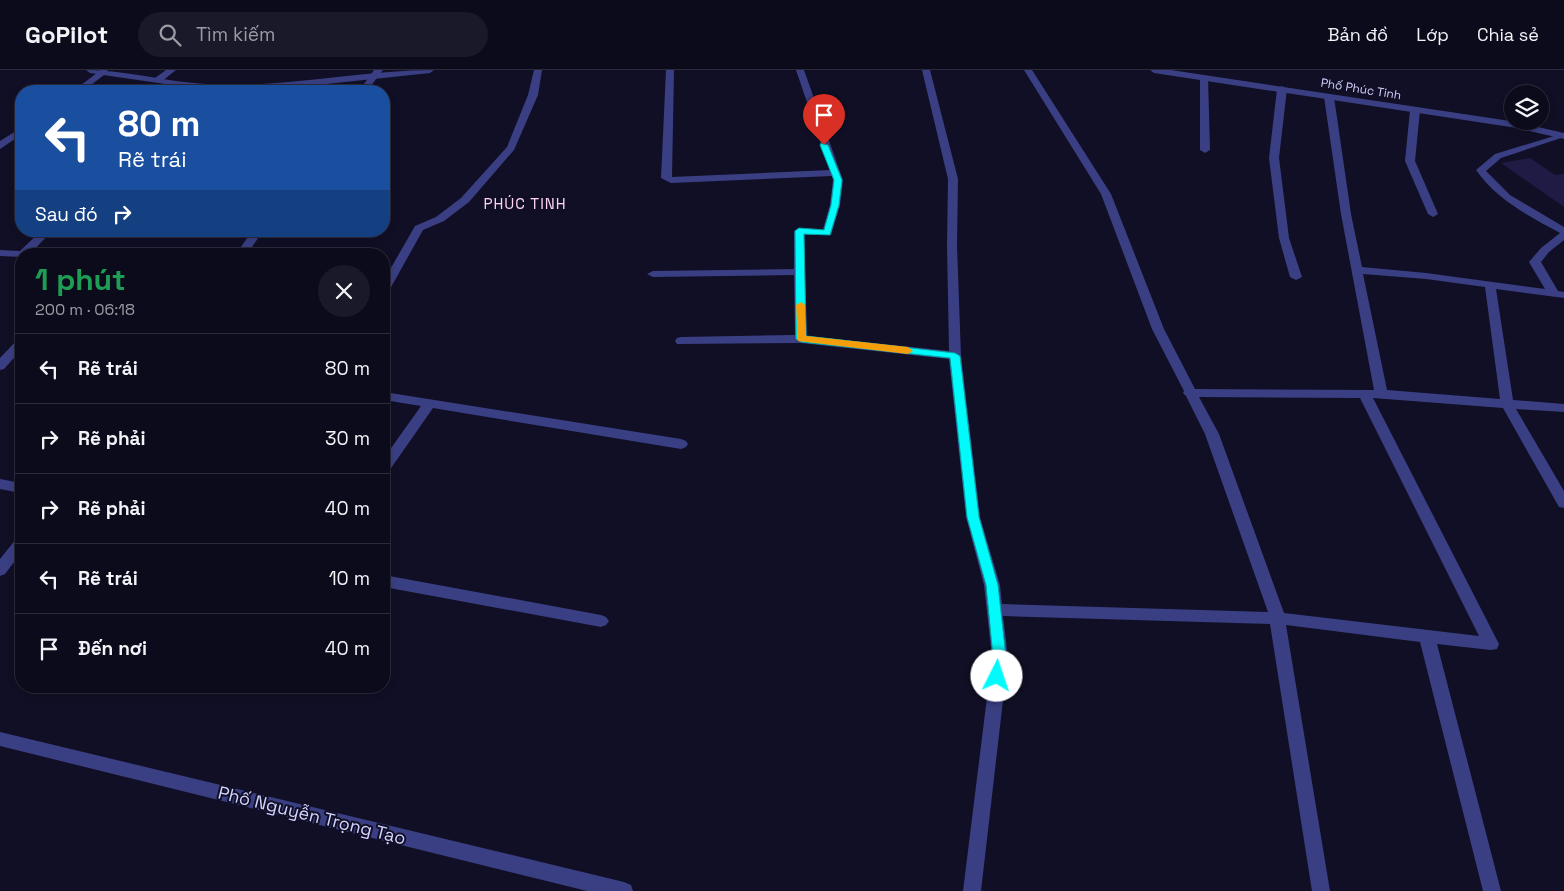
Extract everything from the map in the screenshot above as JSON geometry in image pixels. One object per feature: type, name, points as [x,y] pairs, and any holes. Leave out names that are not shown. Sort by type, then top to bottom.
[{"type":"street","points":[[90,70],[180,85]]},
{"type":"street","points":[[158,80],[172,70]]},
{"type":"street","points":[[287,85],[377,73],[430,70]]},
{"type":"street","points":[[390,279],[419,228],[440,219],[465,200],[511,148],[533,94],[538,70]]},
{"type":"street","points":[[670,70],[666,178],[671,180],[835,173]]},
{"type":"street","points":[[800,70],[838,180],[835,205],[827,233],[799,231],[801,339]]},
{"type":"street","points":[[926,70],[953,179],[952,246],[955,356],[973,517],[992,585],[1000,657],[972,891]]},
{"type":"street","points":[[1028,70],[1106,194],[1158,329],[1189,393],[1212,434],[1275,606],[1321,891]]},
{"type":"street","name":"Phố Phúc Tinh","points":[[1158,70],[1517,125],[1563,136]]},
{"type":"street","points":[[86,85],[104,72]]},
{"type":"street","points":[[368,85],[377,73]]},
{"type":"street","points":[[1204,78],[1205,150]]},
{"type":"street","points":[[1282,90],[1274,158],[1284,238],[1296,277]]},
{"type":"street","points":[[1329,97],[1346,214],[1381,394]]},
{"type":"street","points":[[1415,110],[1410,161],[1433,214]]},
{"type":"street","points":[[0,146],[15,135]]},
{"type":"street","points":[[1563,136],[1498,156],[1481,170],[1487,180],[1526,210],[1564,231]]},
{"type":"street","points":[[1559,294],[1535,262],[1545,250],[1564,235]]},
{"type":"street","points":[[29,248],[40,237]]},
{"type":"street","points":[[245,248],[254,237]]},
{"type":"street","points":[[0,253],[15,254]]},
{"type":"street","points":[[1357,270],[1426,276],[1559,294]]},
{"type":"street","points":[[653,274],[800,272]]},
{"type":"street","points":[[1490,285],[1507,404],[1564,503]]},
{"type":"street","points":[[681,341],[801,339],[955,356]]},
{"type":"street","points":[[0,366],[15,350]]},
{"type":"street","points":[[1189,393],[1381,394],[1564,408]]},
{"type":"street","points":[[995,610],[1277,618],[1490,644],[1364,394]]},
{"type":"street","points":[[390,397],[681,444]]},
{"type":"street","points":[[390,460],[430,404]]},
{"type":"street","points":[[0,484],[15,487]]},
{"type":"street","points":[[0,570],[15,551]]},
{"type":"street","points":[[390,582],[601,621]]},
{"type":"street","points":[[1427,636],[1492,891]]},
{"type":"street","name":"Phố Nguyễn Trọng Tạo","points":[[0,738],[624,891]]},
{"type":"building","points":[[1530,158],[1555,175],[1564,174],[1564,207],[1501,163]]},
{"type":"slow traffic","points":[[801,305],[801,339],[908,351]]},
{"type":"district","name":"PHÚC TINH","points":[[525,203]]},
{"type":"route","points":[[824,145],[838,180],[835,205],[827,233],[799,231],[801,339],[955,356],[973,517],[992,585],[1000,657],[997,676]]}]
